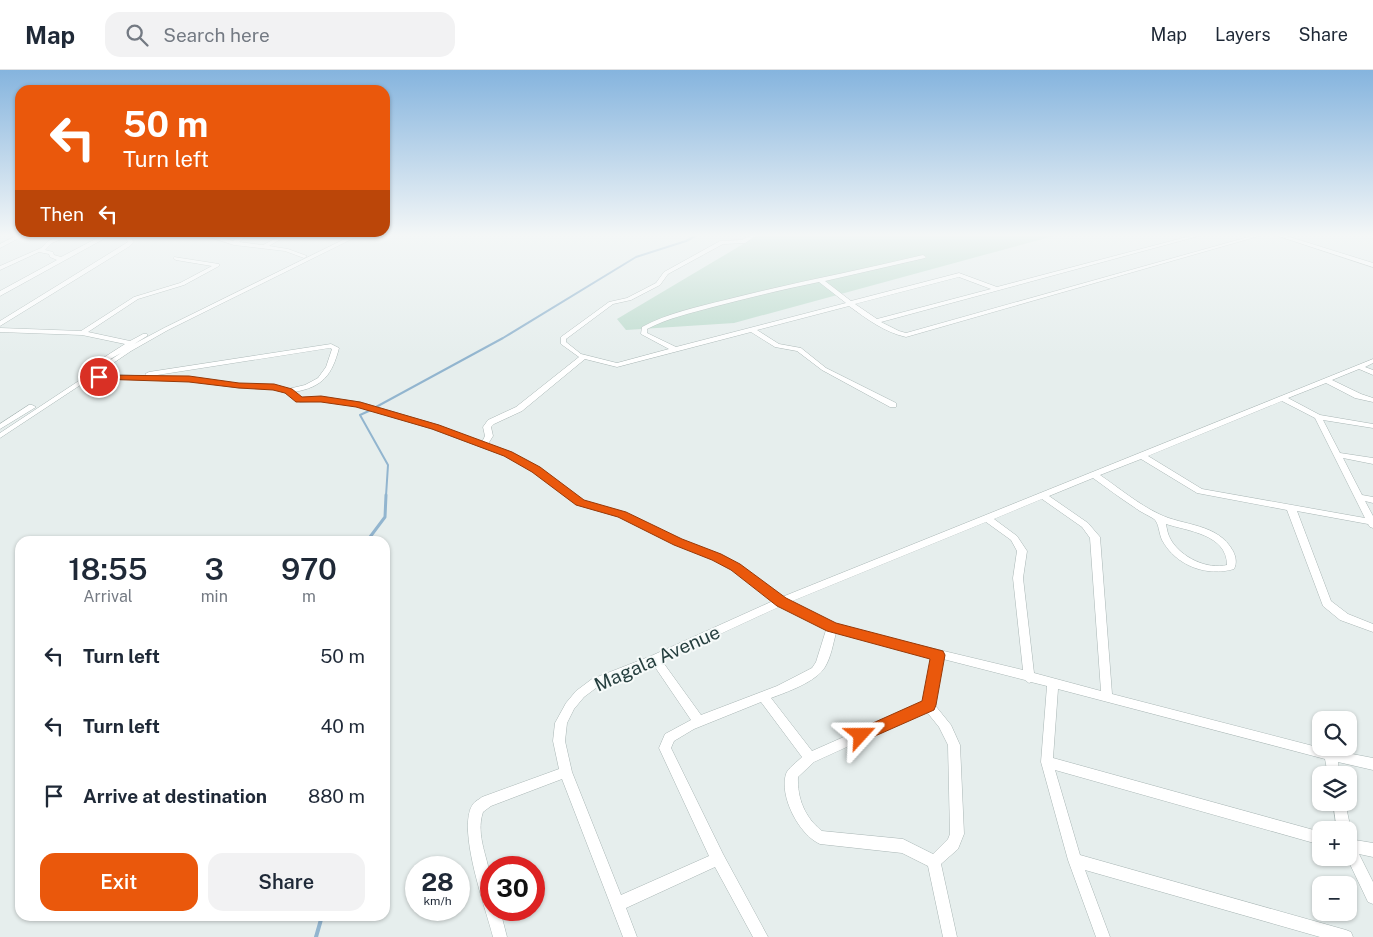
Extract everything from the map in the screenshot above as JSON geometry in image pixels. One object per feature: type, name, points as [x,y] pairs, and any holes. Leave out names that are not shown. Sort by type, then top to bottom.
[{"type":"street","points":[[0,294],[36,274]]},
{"type":"street","points":[[0,324],[80,274]]},
{"type":"street","points":[[82,333],[136,298],[182,284],[200,274]]},
{"type":"street","points":[[0,427],[129,343],[267,274]]},
{"type":"street","points":[[0,436],[89,376],[166,329],[277,274]]},
{"type":"street","points":[[665,274],[658,284],[629,300],[611,303],[563,338],[563,343],[584,356],[617,365],[754,331],[958,274]]},
{"type":"street","points":[[676,350],[644,334],[644,328],[677,315],[819,279],[853,274]]},
{"type":"street","points":[[961,274],[996,289]]},
{"type":"street","points":[[878,321],[1051,274]]},
{"type":"street","points":[[819,279],[851,304],[896,332],[906,335],[1121,274]]},
{"type":"street","points":[[0,330],[82,333],[129,343]]},
{"type":"street","points":[[0,336],[10,331]]},
{"type":"street","points":[[754,331],[777,346],[799,349],[824,369],[893,405]]},
{"type":"street","points":[[132,378],[331,346],[336,348],[333,359],[318,383],[308,388],[288,391]]},
{"type":"street","points":[[484,444],[489,436],[487,427],[491,422],[512,414],[584,356]]},
{"type":"street","name":"Magala Avenue","points":[[630,937],[566,772],[559,741],[561,723],[570,706],[580,694],[596,682],[655,659],[782,602],[1093,474],[1328,381],[1373,361]]},
{"type":"street","points":[[1359,366],[1373,373]]},
{"type":"street","points":[[89,376],[189,379],[239,386],[274,387],[288,391],[300,400],[345,402],[386,412],[484,444],[536,470],[580,502],[622,515],[668,538],[729,564],[782,602],[832,628],[980,664],[1312,751]]},
{"type":"street","points":[[1328,381],[1358,396],[1373,400]]},
{"type":"street","points":[[1282,398],[1318,417],[1373,426]]},
{"type":"street","points":[[1318,417],[1373,523]]},
{"type":"street","points":[[1141,455],[1200,491],[1252,499],[1373,523]]},
{"type":"street","points":[[1337,455],[1373,461]]},
{"type":"street","points":[[1093,474],[1159,518],[1200,529],[1218,538],[1228,550],[1231,567],[1225,570],[1210,568],[1195,564],[1181,557],[1167,540],[1159,518]]},
{"type":"street","points":[[1042,495],[1084,525],[1095,537],[1107,697]]},
{"type":"street","points":[[1358,497],[1373,500]]},
{"type":"street","points":[[1291,508],[1327,602],[1344,617],[1373,628]]},
{"type":"street","points":[[987,518],[1014,538],[1022,551],[1018,578],[1029,678]]},
{"type":"street","points":[[761,937],[718,859],[665,748],[667,740],[672,736],[699,722],[763,697],[816,671],[821,664],[832,628]]},
{"type":"street","points":[[928,705],[938,655]]},
{"type":"street","points":[[655,659],[699,722]]},
{"type":"street","points":[[1053,684],[1047,762],[1075,860],[1103,937]]},
{"type":"street","points":[[763,697],[810,758]]},
{"type":"street","points":[[928,705],[810,758],[792,775],[791,783],[803,822],[811,831],[830,839],[903,846],[934,862]]},
{"type":"street","points":[[928,705],[944,722],[951,733],[954,745],[957,834],[953,844],[934,862]]},
{"type":"street","points":[[1332,766],[1330,756],[1373,764]]},
{"type":"street","points":[[1047,762],[1312,836]]},
{"type":"street","points":[[480,863],[476,848],[475,820],[478,808],[487,801],[566,772]]},
{"type":"street","points":[[1357,848],[1373,850]]},
{"type":"street","points":[[618,904],[718,859]]},
{"type":"street","points":[[1075,860],[1346,937]]},
{"type":"street","points":[[934,862],[950,937]]},
{"type":"street","points":[[1357,864],[1373,897]]},
{"type":"street","points":[[496,921],[500,937]]},
{"type":"green space","points":[[692,274],[912,274],[734,323],[626,330],[617,319]]},
{"type":"waterway","points":[[376,407],[503,338],[607,274]]},
{"type":"waterway","points":[[371,410],[360,415],[388,465],[386,496]]},
{"type":"waterway","points":[[371,536],[385,517],[386,495]]},
{"type":"waterway","points":[[316,937],[321,921]]},
{"type":"route","points":[[99,377],[173,378],[239,386],[281,388],[300,400],[321,399],[357,404],[435,427],[508,454],[536,470],[580,502],[622,515],[736,567],[782,602],[832,628],[938,655],[928,705],[861,735]]}]
